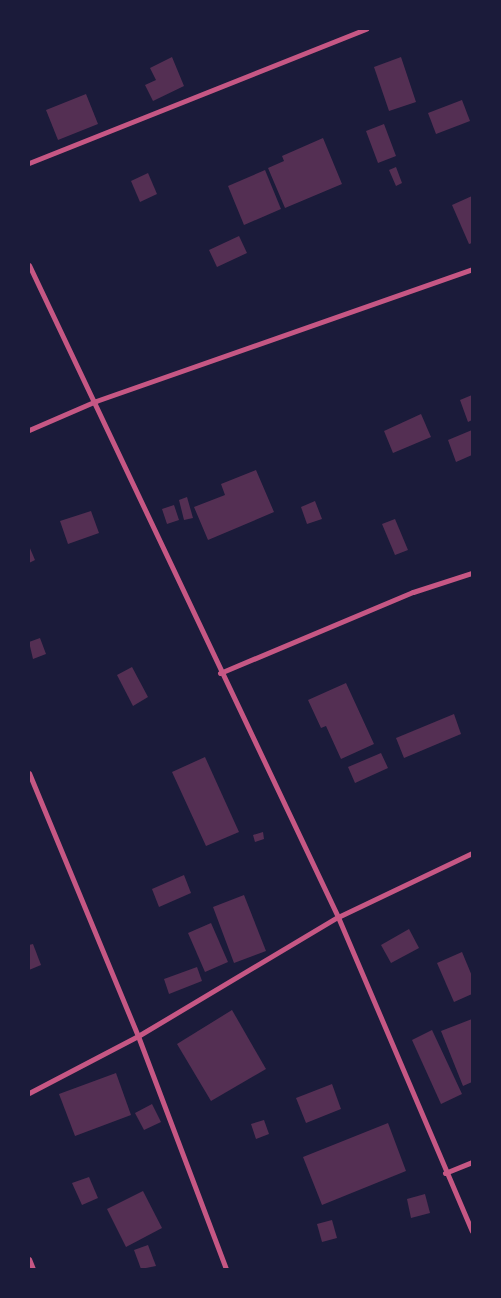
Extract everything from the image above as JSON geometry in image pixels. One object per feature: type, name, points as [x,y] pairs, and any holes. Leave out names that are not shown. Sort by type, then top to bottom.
[{"type":"street","points":[[29,163],[366,29]]},
{"type":"street","points":[[29,265],[96,401],[220,673],[338,917],[472,1231]]},
{"type":"street","points":[[29,430],[96,401],[472,269]]},
{"type":"street","points":[[220,673],[413,592],[472,573]]},
{"type":"street","points":[[29,773],[138,1036],[226,1269]]},
{"type":"street","points":[[29,1093],[138,1036],[338,917],[472,853]]},
{"type":"street","points":[[446,1173],[472,1162]]},
{"type":"street","points":[[29,1259],[33,1269]]},
{"type":"building","points":[[172,57],[184,86],[153,101],[145,85],[156,80],[150,68]]},
{"type":"building","points":[[401,57],[416,102],[389,111],[374,67]]},
{"type":"building","points":[[86,94],[98,124],[58,140],[46,110]]},
{"type":"building","points":[[462,100],[470,121],[436,134],[428,113]]},
{"type":"building","points":[[384,124],[396,156],[378,163],[366,131]]},
{"type":"building","points":[[323,138],[342,184],[285,208],[268,168],[284,161],[282,156]]},
{"type":"building","points":[[396,167],[402,183],[396,186],[389,170]]},
{"type":"building","points":[[265,170],[281,209],[244,225],[228,186]]},
{"type":"building","points":[[148,173],[157,194],[140,202],[131,181]]},
{"type":"building","points":[[472,196],[472,243],[469,244],[452,205]]},
{"type":"building","points":[[239,236],[247,253],[217,267],[209,250]]},
{"type":"building","points":[[472,395],[472,420],[468,422],[460,400]]},
{"type":"building","points":[[421,414],[431,437],[393,453],[384,431]]},
{"type":"building","points":[[472,430],[472,455],[456,462],[448,440]]},
{"type":"building","points":[[256,470],[274,512],[208,540],[194,507],[225,495],[221,484]]},
{"type":"building","points":[[187,497],[193,518],[184,520],[179,500]]},
{"type":"building","points":[[315,501],[322,519],[307,524],[301,507]]},
{"type":"building","points":[[174,505],[179,520],[167,524],[162,509]]},
{"type":"building","points":[[91,511],[99,533],[68,544],[60,521]]},
{"type":"building","points":[[395,519],[408,550],[395,555],[382,524]]},
{"type":"building","points":[[29,546],[35,560],[29,563]]},
{"type":"building","points":[[40,638],[46,654],[33,659],[29,642]]},
{"type":"building","points":[[132,667],[148,697],[133,706],[117,675]]},
{"type":"building","points":[[346,683],[374,744],[341,759],[326,726],[321,728],[308,700]]},
{"type":"building","points":[[454,714],[461,734],[404,758],[396,738]]},
{"type":"building","points":[[381,753],[388,768],[355,783],[348,767]]},
{"type":"building","points":[[205,757],[239,832],[206,846],[172,772]]},
{"type":"building","points":[[263,832],[264,839],[255,842],[253,835]]},
{"type":"building","points":[[184,875],[191,893],[159,907],[152,889]]},
{"type":"building","points":[[244,895],[266,951],[234,963],[213,907]]},
{"type":"building","points":[[211,923],[228,962],[205,972],[188,933]]},
{"type":"building","points":[[409,929],[419,948],[391,963],[381,945]]},
{"type":"building","points":[[33,944],[41,965],[29,970],[29,945]]},
{"type":"building","points":[[462,952],[472,976],[472,994],[454,1002],[437,963]]},
{"type":"building","points":[[197,967],[202,981],[169,994],[164,979]]},
{"type":"building","points":[[232,1010],[266,1069],[211,1101],[177,1044]]},
{"type":"building","points":[[472,1019],[472,1082],[463,1086],[441,1031]]},
{"type":"building","points":[[432,1030],[462,1094],[441,1104],[412,1040]]},
{"type":"building","points":[[116,1073],[131,1115],[75,1136],[59,1094]]},
{"type":"building","points":[[332,1084],[341,1109],[306,1123],[296,1098]]},
{"type":"building","points":[[152,1104],[161,1122],[144,1130],[135,1113]]},
{"type":"building","points":[[264,1120],[269,1134],[256,1139],[251,1124]]},
{"type":"building","points":[[388,1123],[406,1171],[322,1205],[303,1157]]},
{"type":"building","points":[[89,1177],[98,1198],[82,1205],[72,1183]]},
{"type":"building","points":[[143,1191],[162,1228],[126,1247],[107,1209]]},
{"type":"building","points":[[425,1194],[430,1213],[411,1218],[407,1199]]},
{"type":"building","points":[[332,1220],[337,1238],[322,1242],[317,1224]]},
{"type":"building","points":[[148,1245],[156,1266],[141,1269],[134,1250]]}]
